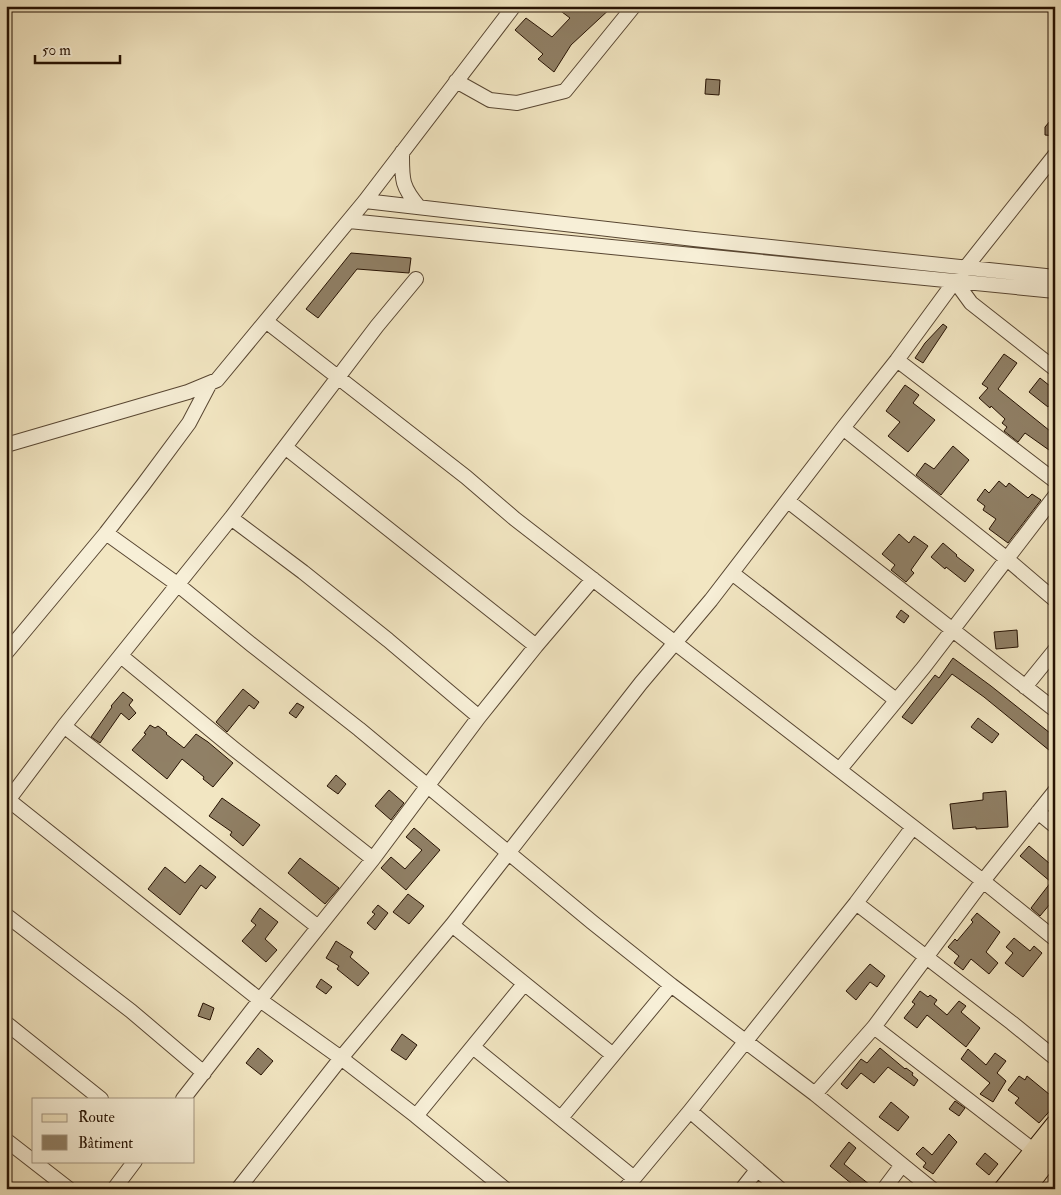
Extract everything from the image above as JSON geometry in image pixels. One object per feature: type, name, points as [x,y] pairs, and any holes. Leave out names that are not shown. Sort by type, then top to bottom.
[{"type":"main road","points":[[1026,1189],[1048,1158],[1055,1124]]},
{"type":"main road","points":[[1003,1189],[1048,1158]]},
{"type":"street","points":[[6,445],[188,392],[209,385],[224,373],[365,201],[514,6]]},
{"type":"street","points":[[456,81],[490,100],[518,103],[566,91],[634,6]]},
{"type":"street","points":[[402,152],[402,178],[407,194],[419,207]]},
{"type":"street","points":[[238,1189],[341,1058],[452,925],[675,642],[732,573],[897,360],[955,281],[1055,155]]},
{"type":"street","points":[[365,201],[694,239],[1055,277]]},
{"type":"street","points":[[349,221],[1055,291]]},
{"type":"street","points":[[416,279],[377,326],[231,518],[7,800],[260,1000],[341,1058],[416,1116],[505,1189]]},
{"type":"street","points":[[955,281],[971,303],[1055,369]]},
{"type":"street","points":[[266,322],[593,579],[983,880],[1055,939]]},
{"type":"street","points":[[897,360],[1055,482]]},
{"type":"street","points":[[6,653],[106,533],[189,422],[209,385]]},
{"type":"street","points":[[843,428],[1055,600]]},
{"type":"street","points":[[285,447],[536,646]]},
{"type":"street","points":[[840,769],[952,630],[1055,496]]},
{"type":"street","points":[[788,501],[1055,710]]},
{"type":"street","points":[[231,518],[303,572],[388,640],[479,717]]},
{"type":"street","points":[[106,533],[178,584],[428,785],[592,922],[671,985],[815,1094],[932,1189]]},
{"type":"street","points":[[732,573],[896,700]]},
{"type":"street","points":[[184,1098],[373,859],[479,717],[593,579]]},
{"type":"street","points":[[1025,687],[1055,650]]},
{"type":"street","points":[[121,656],[234,749],[373,859]]},
{"type":"street","points":[[64,726],[318,927]]},
{"type":"street","points":[[815,1094],[874,1027],[983,880],[1055,791]]},
{"type":"street","points":[[1038,812],[1055,826]]},
{"type":"street","points":[[473,1047],[561,1118],[629,1183],[690,1111],[856,903],[913,827]]},
{"type":"street","points":[[856,903],[1055,1058]]},
{"type":"street","points":[[6,915],[131,1011],[204,1073]]},
{"type":"street","points":[[452,925],[613,1055]]},
{"type":"street","points":[[416,1116],[524,984]]},
{"type":"street","points":[[561,1118],[671,985]]},
{"type":"street","points":[[6,1023],[99,1098]]},
{"type":"street","points":[[874,1027],[1048,1158]]},
{"type":"street","points":[[690,1111],[780,1189]]},
{"type":"street","points":[[6,1140],[32,1160]]},
{"type":"street","points":[[34,1162],[69,1189]]},
{"type":"street","points":[[114,1189],[134,1162]]},
{"type":"street","points":[[884,1189],[902,1165]]},
{"type":"street","points":[[742,1189],[758,1170]]},
{"type":"building","points":[[554,6],[613,6],[571,45],[554,72],[538,59],[543,54],[515,30],[526,18],[552,37],[570,18]]},
{"type":"building","points":[[706,79],[720,80],[719,95],[705,94]]},
{"type":"building","points":[[1055,115],[1055,136],[1045,135],[1045,127]]},
{"type":"building","points":[[351,253],[411,258],[409,273],[357,269],[318,318],[306,309]]},
{"type":"building","points":[[943,324],[947,327],[923,363],[915,358],[925,343]]},
{"type":"building","points":[[1004,354],[1017,363],[998,389],[1055,435],[1055,443],[1049,450],[1025,433],[1018,442],[1004,431],[1007,427],[1002,423],[1005,419],[979,398],[988,388],[982,384]]},
{"type":"building","points":[[1040,378],[1055,390],[1055,398],[1048,407],[1029,392]]},
{"type":"building","points":[[905,385],[919,395],[913,403],[935,420],[908,452],[888,436],[900,422],[886,411]]},
{"type":"building","points":[[953,446],[969,460],[941,495],[916,475],[925,463],[934,469]]},
{"type":"building","points":[[999,481],[1006,487],[1009,483],[1028,498],[1032,494],[1041,500],[1008,543],[989,529],[996,519],[983,510],[985,506],[977,500],[985,489],[989,493]]},
{"type":"building","points":[[899,534],[909,543],[914,536],[928,546],[911,570],[914,573],[906,582],[891,570],[895,565],[882,554]]},
{"type":"building","points":[[943,543],[974,570],[965,582],[931,557]]},
{"type":"building","points":[[901,610],[909,616],[904,623],[896,617]]},
{"type":"building","points":[[1017,630],[1018,647],[996,649],[994,632]]},
{"type":"building","points":[[953,658],[1055,737],[1055,755],[984,697],[952,674],[912,724],[902,717],[935,675],[939,678]]},
{"type":"building","points":[[243,689],[259,702],[254,709],[249,705],[227,732],[216,722]]},
{"type":"building","points":[[123,692],[133,700],[129,705],[136,713],[129,720],[121,713],[100,743],[91,737],[111,706]]},
{"type":"building","points":[[297,703],[304,707],[296,718],[289,713]]},
{"type":"building","points":[[978,718],[999,734],[992,743],[971,727]]},
{"type":"building","points":[[150,725],[155,728],[158,726],[184,748],[196,734],[233,763],[213,787],[182,759],[167,779],[132,750],[146,734],[144,733]]},
{"type":"building","points":[[336,775],[346,784],[338,794],[327,786]]},
{"type":"building","points":[[389,790],[404,803],[391,820],[375,806]]},
{"type":"building","points":[[1006,791],[1008,827],[953,829],[950,804],[983,800],[983,793]]},
{"type":"building","points":[[222,798],[260,825],[243,846],[230,835],[232,832],[209,816]]},
{"type":"building","points":[[414,828],[440,850],[406,890],[381,868],[391,857],[405,869],[422,850],[406,837]]},
{"type":"building","points":[[1029,846],[1049,863],[1055,857],[1055,898],[1040,916],[1031,908],[1051,882],[1020,856]]},
{"type":"building","points":[[300,858],[339,888],[325,904],[288,873]]},
{"type":"building","points":[[200,865],[216,877],[206,889],[201,885],[180,915],[148,889],[165,867],[185,883]]},
{"type":"building","points":[[408,894],[424,906],[409,924],[393,912]]},
{"type":"building","points":[[378,905],[388,913],[375,930],[367,923],[375,914],[372,912]]},
{"type":"building","points":[[260,908],[278,922],[265,939],[277,950],[266,962],[242,941],[256,925],[251,921]]},
{"type":"building","points":[[977,913],[1000,932],[986,952],[998,963],[989,974],[971,959],[963,970],[954,963],[959,956],[948,947],[955,939],[957,941],[973,922],[971,920]]},
{"type":"building","points":[[1014,938],[1030,951],[1034,946],[1042,953],[1023,977],[1005,963],[1013,953],[1006,947]]},
{"type":"building","points":[[336,941],[353,952],[350,957],[369,973],[358,986],[337,969],[339,966],[326,958]]},
{"type":"building","points":[[870,964],[885,976],[877,987],[870,982],[856,1000],[846,991]]},
{"type":"building","points":[[321,979],[332,987],[326,994],[316,987]]},
{"type":"building","points":[[920,991],[928,997],[930,995],[937,1000],[934,1004],[947,1015],[959,1001],[966,1006],[961,1012],[980,1028],[966,1047],[927,1015],[917,1028],[904,1018],[915,1004],[912,1002]]},
{"type":"building","points":[[203,1003],[214,1008],[210,1020],[198,1016]]},
{"type":"building","points":[[402,1034],[417,1045],[406,1060],[391,1050]]},
{"type":"building","points":[[258,1048],[273,1061],[261,1075],[246,1063]]},
{"type":"building","points":[[880,1048],[905,1069],[913,1073],[912,1075],[918,1080],[914,1086],[888,1067],[874,1083],[861,1073],[847,1089],[841,1084],[861,1059],[867,1063]]},
{"type":"building","points":[[968,1049],[986,1065],[995,1053],[1006,1061],[997,1073],[1006,1081],[993,1102],[980,1094],[990,1083],[961,1059]]},
{"type":"building","points":[[1019,1076],[1025,1080],[1027,1076],[1055,1099],[1055,1105],[1039,1123],[1015,1103],[1019,1098],[1008,1090]]},
{"type":"building","points":[[955,1101],[965,1108],[959,1116],[949,1109]]},
{"type":"building","points":[[891,1102],[909,1117],[898,1131],[879,1117]]},
{"type":"building","points":[[949,1134],[957,1142],[933,1174],[923,1167],[926,1163],[916,1154],[923,1147],[932,1155]]},
{"type":"building","points":[[849,1142],[856,1148],[844,1164],[875,1189],[858,1189],[830,1166]]},
{"type":"building","points":[[985,1153],[998,1164],[989,1175],[976,1164]]}]
